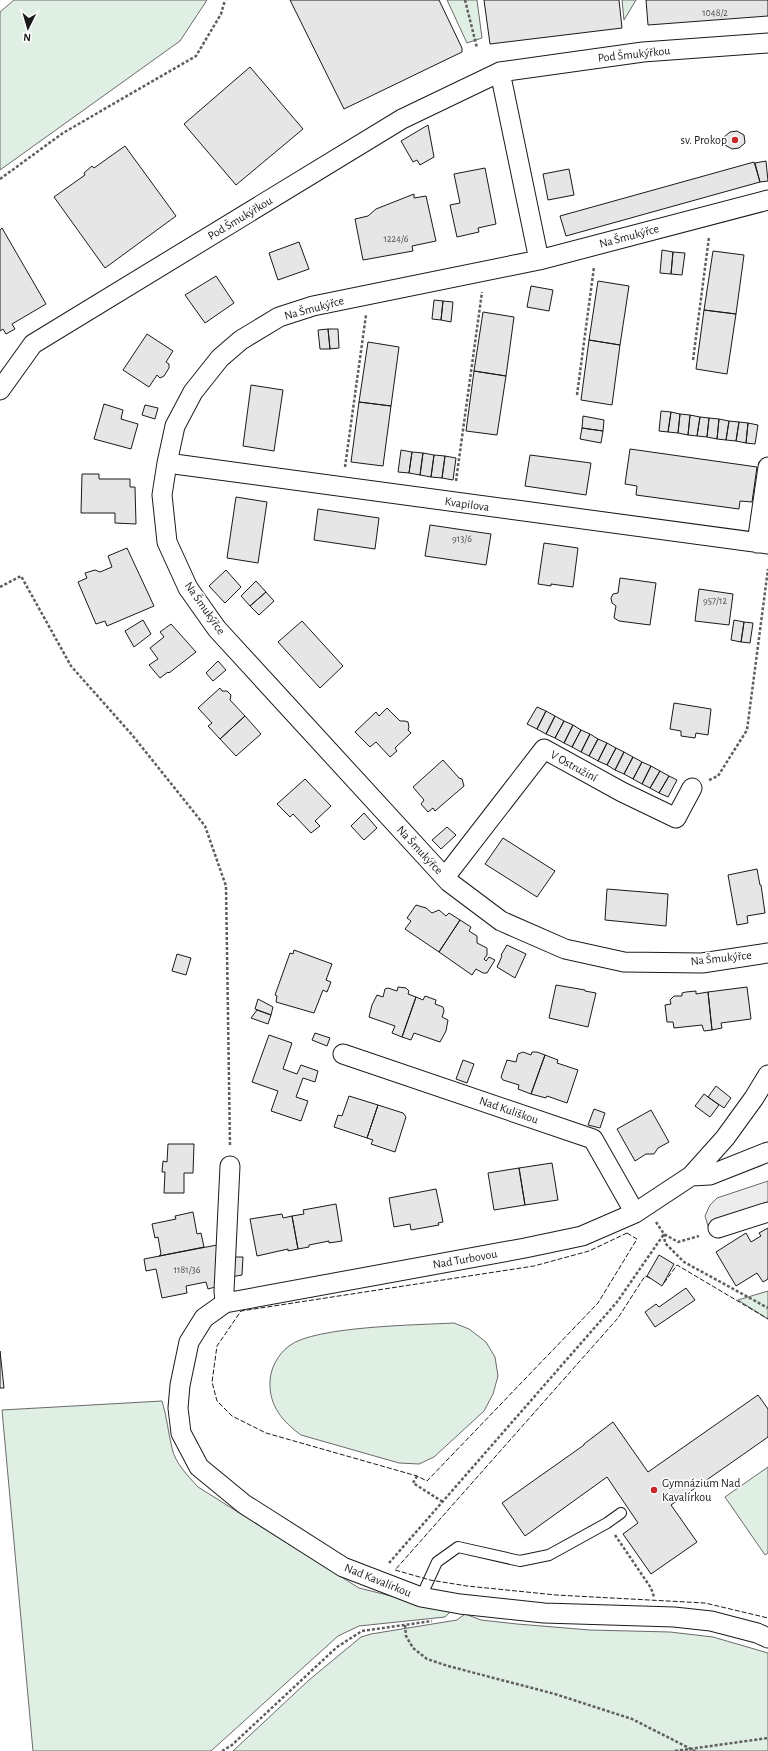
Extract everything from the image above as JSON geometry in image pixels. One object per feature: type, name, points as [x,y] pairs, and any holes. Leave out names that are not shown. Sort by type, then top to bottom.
[{"type":"street","name":"Pod Šmukýřkou","points":[[0,390],[33,344],[402,119],[500,72],[643,52],[768,43]]},
{"type":"street","points":[[500,72],[539,260]]},
{"type":"street","name":"Na Šmukýřce","points":[[768,200],[539,260],[313,306],[279,317],[241,340],[220,358],[193,392],[175,426],[162,495],[167,542],[188,588],[217,629],[445,878],[501,921],[565,949],[624,962],[702,963],[768,952]]},
{"type":"street","name":"Kvapilova","points":[[167,463],[762,543]]},
{"type":"street","points":[[762,543],[768,467]]},
{"type":"street","name":"V Ostružiní","points":[[445,878],[544,749],[622,792],[676,818],[692,788]]},
{"type":"street","name":"Nad Kuliškou","points":[[343,1054],[594,1139],[636,1213]]},
{"type":"street","name":"Nad Turbovou","points":[[225,1303],[525,1248],[582,1236],[636,1213],[691,1176],[725,1138],[754,1098],[768,1075]]},
{"type":"street","points":[[691,1176],[710,1175],[768,1152]]},
{"type":"street","points":[[225,1303],[224,1291],[230,1166]]},
{"type":"street","points":[[711,1231],[768,1212]]},
{"type":"street","name":"Nad Kavalírkou","points":[[225,1303],[204,1318],[189,1342],[180,1385],[178,1408],[181,1433],[199,1467],[244,1504],[343,1567],[421,1597],[460,1604],[544,1613],[674,1617],[711,1621],[757,1633],[768,1638]]},
{"type":"lane","points":[[421,1597],[437,1562],[458,1546],[520,1561],[549,1554],[607,1523],[621,1513]]},
{"type":"path","points":[[0,179],[63,133],[196,56],[221,14],[225,0]]},
{"type":"path","points":[[465,0],[477,48]]},
{"type":"path","points":[[693,360],[712,215]]},
{"type":"path","points":[[577,395],[597,244]]},
{"type":"path","points":[[457,479],[484,271]]},
{"type":"path","points":[[345,465],[369,294]]},
{"type":"path","points":[[692,788],[718,776],[747,730],[768,569]]},
{"type":"path","points":[[0,586],[21,576],[71,666],[133,736],[205,826],[226,886],[230,1166]]},
{"type":"path","points":[[664,1234],[678,1242],[711,1231]]},
{"type":"path","points":[[664,1234],[664,1244],[684,1262],[768,1308]]},
{"type":"path","points":[[387,1565],[618,1302],[664,1234]]},
{"type":"path","points":[[417,1476],[413,1483],[443,1502]]},
{"type":"path","points":[[607,1523],[651,1588]]},
{"type":"path","points":[[222,1751],[254,1725],[338,1647],[362,1631],[433,1621]]},
{"type":"path","points":[[405,1625],[406,1636],[413,1648],[427,1659],[448,1666],[555,1694],[632,1719],[696,1751]]},
{"type":"path","points":[[675,1751],[768,1738]]},
{"type":"green space","points":[[14,0],[207,0],[180,41],[0,170],[0,12]]},
{"type":"green space","points":[[447,0],[477,0],[482,38],[467,43]]},
{"type":"green space","points":[[622,0],[636,0],[624,20]]},
{"type":"green space","points":[[768,1291],[768,1319],[738,1300]]},
{"type":"green space","points":[[454,1323],[469,1329],[486,1342],[495,1357],[498,1376],[493,1394],[484,1411],[434,1457],[419,1464],[399,1463],[301,1435],[288,1425],[278,1413],[270,1391],[271,1372],[278,1357],[285,1349],[302,1339],[343,1330]]},
{"type":"green space","points":[[162,1401],[176,1459],[182,1469],[198,1487],[359,1588],[451,1611],[445,1617],[359,1626],[338,1636],[211,1751],[33,1751],[2,1410]]},
{"type":"green space","points":[[768,1467],[768,1553],[765,1555],[725,1497]]},
{"type":"green space","points":[[465,1614],[481,1620],[517,1624],[590,1630],[670,1632],[713,1637],[768,1653],[768,1751],[233,1751],[309,1680],[361,1637],[371,1634],[457,1620]]},
{"type":"shaded area","points":[[768,1181],[768,1205],[708,1226],[705,1216],[710,1205],[717,1198]]},
{"type":"building","points":[[290,0],[439,0],[462,48],[462,52],[344,109]]},
{"type":"building","points":[[484,0],[619,0],[622,28],[490,44]]},
{"type":"building","points":[[646,0],[768,0],[768,16],[648,25]]},
{"type":"building","points":[[250,67],[303,129],[236,185],[184,124]]},
{"type":"building","points":[[428,125],[434,157],[420,165],[417,160],[413,162],[401,141]]},
{"type":"building","name":"sv. Prokop","points":[[737,131],[744,135],[745,143],[739,148],[732,149],[725,145],[724,137],[730,132]]},
{"type":"building","points":[[125,146],[176,216],[105,268],[54,197],[85,175],[84,173],[92,166],[94,168]]},
{"type":"building","points":[[766,161],[768,181],[760,182],[755,163]]},
{"type":"building","points":[[754,162],[760,182],[566,236],[560,216]]},
{"type":"building","points":[[485,168],[496,224],[478,228],[479,232],[457,237],[450,205],[460,203],[454,174]]},
{"type":"building","points":[[569,169],[574,195],[548,200],[543,174]]},
{"type":"building","points":[[414,194],[414,198],[426,196],[436,241],[412,246],[413,251],[363,260],[355,219],[368,216],[376,209]]},
{"type":"building","points":[[2,228],[46,304],[12,324],[15,329],[6,334],[3,329],[0,331],[0,230]]},
{"type":"building","points":[[299,242],[309,269],[278,280],[269,253]]},
{"type":"building","points":[[662,250],[673,252],[671,274],[660,273]]},
{"type":"building","points":[[713,251],[744,255],[736,314],[704,310]]},
{"type":"building","points":[[673,252],[685,253],[682,275],[671,274]]},
{"type":"building","points":[[216,276],[234,303],[205,323],[185,295]]},
{"type":"building","points":[[598,281],[629,286],[620,345],[589,340]]},
{"type":"building","points":[[531,286],[553,290],[549,311],[527,307]]},
{"type":"building","points":[[434,300],[443,301],[441,320],[432,319]]},
{"type":"building","points":[[443,301],[453,302],[451,322],[441,320]]},
{"type":"building","points":[[704,310],[736,314],[727,374],[696,369]]},
{"type":"building","points":[[483,312],[514,317],[506,376],[474,371]]},
{"type":"building","points":[[328,329],[338,329],[339,348],[330,349]]},
{"type":"building","points":[[328,329],[330,349],[320,349],[318,330]]},
{"type":"building","points":[[147,334],[173,351],[166,362],[169,364],[169,368],[164,376],[160,378],[157,375],[149,387],[123,370]]},
{"type":"building","points":[[589,340],[620,345],[612,405],[581,400]]},
{"type":"building","points":[[368,342],[399,347],[391,406],[359,402]]},
{"type":"building","points":[[474,371],[506,376],[497,435],[466,431]]},
{"type":"building","points":[[251,385],[283,390],[274,451],[243,446]]},
{"type":"building","points":[[359,402],[391,406],[383,466],[351,462]]},
{"type":"building","points":[[104,404],[123,410],[121,419],[138,424],[131,449],[94,439]]},
{"type":"building","points":[[145,405],[158,408],[155,419],[142,415]]},
{"type":"building","points":[[661,411],[671,412],[668,432],[659,431]]},
{"type":"building","points":[[671,412],[680,414],[678,433],[668,432]]},
{"type":"building","points":[[680,414],[690,415],[688,435],[678,433]]},
{"type":"building","points":[[690,415],[700,417],[697,436],[688,435]]},
{"type":"building","points":[[583,416],[604,420],[603,431],[582,428]]},
{"type":"building","points":[[700,417],[709,418],[707,437],[697,436]]},
{"type":"building","points":[[709,418],[719,419],[717,439],[707,437]]},
{"type":"building","points":[[719,419],[729,421],[726,440],[717,439]]},
{"type":"building","points":[[729,421],[739,422],[736,441],[726,440]]},
{"type":"building","points":[[739,422],[748,423],[746,443],[736,441]]},
{"type":"building","points":[[748,423],[758,425],[755,444],[746,443]]},
{"type":"building","points":[[582,428],[603,431],[601,443],[580,439]]},
{"type":"building","points":[[630,449],[757,467],[752,502],[740,501],[739,509],[636,495],[637,486],[625,484]]},
{"type":"building","points":[[401,450],[412,452],[409,473],[398,472]]},
{"type":"building","points":[[412,452],[423,453],[420,475],[409,473]]},
{"type":"building","points":[[423,453],[434,455],[431,477],[420,475]]},
{"type":"building","points":[[434,455],[445,456],[442,478],[431,477]]},
{"type":"building","points":[[530,455],[591,463],[586,495],[525,486]]},
{"type":"building","points":[[445,456],[456,458],[453,480],[442,478]]},
{"type":"building","points":[[82,474],[99,474],[99,479],[130,479],[130,487],[135,487],[136,524],[115,523],[115,513],[81,513]]},
{"type":"building","points":[[236,497],[267,502],[258,563],[227,558]]},
{"type":"building","points":[[318,509],[379,518],[375,549],[314,540]]},
{"type":"building","points":[[430,525],[491,534],[486,565],[425,556]]},
{"type":"building","points":[[544,543],[578,548],[573,587],[538,584]]},
{"type":"building","points":[[127,548],[154,606],[107,626],[105,621],[96,624],[78,582],[87,578],[85,573],[95,570],[100,572],[112,567],[108,556]]},
{"type":"building","points":[[226,570],[241,587],[225,603],[209,586]]},
{"type":"building","points":[[620,578],[656,583],[650,625],[619,621],[614,618],[616,606],[612,603],[611,598],[613,594],[618,593]]},
{"type":"building","points":[[256,581],[266,592],[250,606],[241,596]]},
{"type":"building","points":[[699,589],[733,594],[729,625],[695,621]]},
{"type":"building","points":[[266,592],[274,601],[259,615],[250,606]]},
{"type":"building","points":[[143,620],[151,634],[134,647],[125,631]]},
{"type":"building","points":[[734,620],[744,622],[741,642],[731,640]]},
{"type":"building","points":[[302,621],[343,666],[320,688],[278,642]]},
{"type":"building","points":[[744,622],[753,623],[750,643],[741,642]]},
{"type":"building","points":[[171,624],[196,652],[169,673],[168,672],[160,678],[149,665],[158,659],[150,648],[164,637],[160,632]]},
{"type":"building","points":[[218,661],[226,670],[213,681],[206,673]]},
{"type":"building","points":[[220,688],[222,691],[227,691],[231,695],[230,700],[245,716],[220,739],[208,726],[212,723],[198,708]]},
{"type":"building","points":[[674,703],[711,709],[708,735],[696,733],[695,738],[681,736],[681,731],[670,729]]},
{"type":"building","points":[[537,707],[546,711],[537,729],[527,724]]},
{"type":"building","points":[[387,708],[400,721],[408,722],[408,730],[411,733],[395,748],[397,751],[390,757],[376,742],[370,747],[355,732],[376,712],[379,716]]},
{"type":"building","points":[[546,711],[555,716],[546,734],[537,729]]},
{"type":"building","points":[[245,716],[261,734],[236,756],[220,739]]},
{"type":"building","points":[[555,716],[564,721],[555,738],[546,734]]},
{"type":"building","points":[[564,721],[573,725],[564,743],[555,738]]},
{"type":"building","points":[[573,725],[581,730],[572,747],[564,743]]},
{"type":"building","points":[[581,730],[590,734],[581,752],[572,747]]},
{"type":"building","points":[[590,734],[598,739],[589,756],[581,752]]},
{"type":"building","points":[[598,739],[607,743],[598,761],[589,756]]},
{"type":"building","points":[[607,743],[616,748],[607,765],[598,761]]},
{"type":"building","points":[[616,748],[624,752],[615,770],[607,765]]},
{"type":"building","points":[[624,752],[633,757],[624,774],[615,770]]},
{"type":"building","points":[[633,757],[642,762],[633,779],[624,774]]},
{"type":"building","points":[[443,760],[459,778],[462,779],[464,786],[435,811],[433,808],[428,812],[421,804],[424,800],[413,787]]},
{"type":"building","points":[[642,762],[651,766],[642,784],[633,779]]},
{"type":"building","points":[[651,766],[660,771],[650,788],[642,784]]},
{"type":"building","points":[[660,771],[669,776],[659,793],[650,788]]},
{"type":"building","points":[[669,776],[677,780],[668,797],[659,793]]},
{"type":"building","points":[[305,779],[331,806],[315,821],[320,826],[311,833],[293,814],[290,817],[277,804]]},
{"type":"building","points":[[364,813],[377,828],[364,840],[351,826]]},
{"type":"building","points":[[447,827],[456,835],[441,849],[432,840]]},
{"type":"building","points":[[503,838],[555,871],[537,897],[485,864]]},
{"type":"building","points":[[757,869],[765,913],[747,916],[748,923],[737,925],[728,875]]},
{"type":"building","points":[[607,889],[668,894],[666,926],[605,920]]},
{"type":"building","points":[[416,905],[426,908],[432,913],[439,910],[446,916],[449,913],[460,920],[439,952],[405,929],[411,921],[407,918]]},
{"type":"building","points":[[460,920],[471,927],[469,931],[477,936],[477,943],[487,948],[487,955],[484,959],[486,961],[489,957],[495,960],[487,973],[483,973],[476,969],[472,975],[439,952]]},
{"type":"building","points":[[507,945],[526,954],[515,978],[497,967],[502,956],[501,955]]},
{"type":"building","points":[[294,950],[332,964],[326,980],[331,982],[327,992],[323,990],[314,1013],[276,1002],[277,996],[275,995],[290,953],[293,954]]},
{"type":"building","points":[[177,954],[191,958],[186,975],[172,971]]},
{"type":"building","points":[[556,985],[596,993],[588,1027],[549,1018]]},
{"type":"building","points":[[398,987],[406,988],[409,991],[408,994],[416,997],[402,1037],[392,1033],[395,1026],[369,1017],[372,1005],[377,995],[383,997],[385,989],[388,988],[397,991]]},
{"type":"building","points":[[747,987],[751,1019],[721,1023],[722,1028],[712,1030],[708,992]]},
{"type":"building","points":[[696,991],[696,994],[708,992],[712,1030],[704,1031],[702,1025],[674,1028],[673,1022],[667,1022],[665,1005],[671,1004],[670,1000],[674,996],[682,996],[682,993]]},
{"type":"building","points":[[425,996],[436,1000],[435,1004],[443,1007],[444,1011],[442,1017],[448,1020],[446,1031],[440,1042],[414,1033],[411,1040],[402,1037],[416,997],[423,1000]]},
{"type":"building","points":[[258,999],[273,1007],[271,1015],[255,1009]]},
{"type":"building","points":[[257,1010],[271,1015],[268,1024],[251,1018]]},
{"type":"building","points":[[315,1033],[330,1038],[327,1046],[312,1040]]},
{"type":"building","points":[[269,1035],[292,1043],[283,1069],[297,1074],[301,1065],[318,1071],[315,1082],[303,1078],[296,1097],[308,1101],[301,1121],[271,1111],[278,1091],[252,1082]]},
{"type":"building","points":[[523,1052],[531,1055],[532,1052],[537,1052],[545,1055],[531,1094],[518,1089],[519,1085],[503,1080],[501,1077],[507,1060],[516,1062],[518,1054]]},
{"type":"building","points":[[545,1055],[558,1060],[557,1063],[578,1070],[567,1103],[547,1096],[546,1098],[531,1094]]},
{"type":"building","points":[[463,1060],[474,1064],[467,1083],[456,1079]]},
{"type":"building","points":[[716,1086],[731,1098],[724,1108],[708,1097]]},
{"type":"building","points":[[704,1094],[719,1105],[710,1117],[695,1106]]},
{"type":"building","points":[[349,1096],[378,1105],[367,1138],[334,1127],[338,1115],[342,1116]]},
{"type":"building","points":[[378,1105],[403,1113],[406,1117],[395,1152],[371,1144],[373,1140],[367,1138]]},
{"type":"building","points":[[594,1109],[605,1113],[600,1128],[588,1125]]},
{"type":"building","points":[[651,1110],[669,1142],[658,1148],[654,1154],[646,1154],[635,1161],[617,1129]]},
{"type":"building","points":[[168,1144],[194,1144],[193,1173],[184,1173],[184,1193],[164,1193],[165,1172],[162,1172],[163,1161],[167,1162]]},
{"type":"building","points":[[552,1163],[558,1200],[525,1205],[519,1168]]},
{"type":"building","points":[[519,1168],[525,1205],[494,1210],[488,1173]]},
{"type":"building","points":[[436,1189],[443,1222],[438,1223],[439,1225],[411,1230],[410,1224],[394,1227],[389,1198]]},
{"type":"building","points":[[336,1204],[342,1241],[329,1243],[329,1241],[298,1249],[292,1216],[304,1214],[303,1210]]},
{"type":"building","points":[[193,1212],[197,1234],[201,1233],[204,1247],[159,1256],[161,1254],[158,1237],[155,1238],[152,1224],[176,1219],[175,1216]]},
{"type":"building","points":[[282,1214],[283,1218],[292,1216],[298,1249],[288,1251],[288,1249],[257,1256],[250,1219]]},
{"type":"building","points":[[768,1228],[768,1279],[763,1282],[757,1273],[736,1286],[716,1252],[746,1233],[751,1242],[761,1236],[759,1233]]},
{"type":"building","points":[[217,1245],[219,1286],[208,1289],[206,1282],[186,1286],[187,1293],[162,1298],[156,1269],[146,1271],[144,1259]]},
{"type":"building","points":[[659,1255],[674,1264],[662,1286],[647,1276]]},
{"type":"building","points":[[231,1257],[243,1257],[242,1275],[231,1277]]},
{"type":"building","points":[[686,1288],[695,1300],[655,1327],[645,1312],[656,1304],[659,1307]]},
{"type":"building","points":[[0,1351],[4,1388],[0,1388]]},
{"type":"building","name":"Gymnázium Nad Kavalírkou","points":[[758,1395],[768,1409],[768,1437],[671,1505],[697,1542],[651,1574],[623,1534],[638,1523],[607,1477],[525,1536],[502,1503],[584,1445],[613,1422],[648,1472]]},
{"type":"fence","points":[[627,1233],[637,1239],[598,1303],[427,1481],[417,1476],[266,1433],[232,1416],[217,1401],[212,1382],[217,1346],[241,1311],[534,1266],[589,1251],[627,1233]]},
{"type":"fence","points":[[664,1283],[677,1265],[768,1319]]},
{"type":"fence","points":[[650,1278],[645,1276],[618,1318],[395,1570],[430,1580],[467,1586],[556,1595],[705,1603],[768,1618]]},
{"type":"place","name":"sv. Prokop","points":[[735,140]]},
{"type":"place","name":"Gymnázium Nad Kavalírkou","points":[[654,1490]]}]
